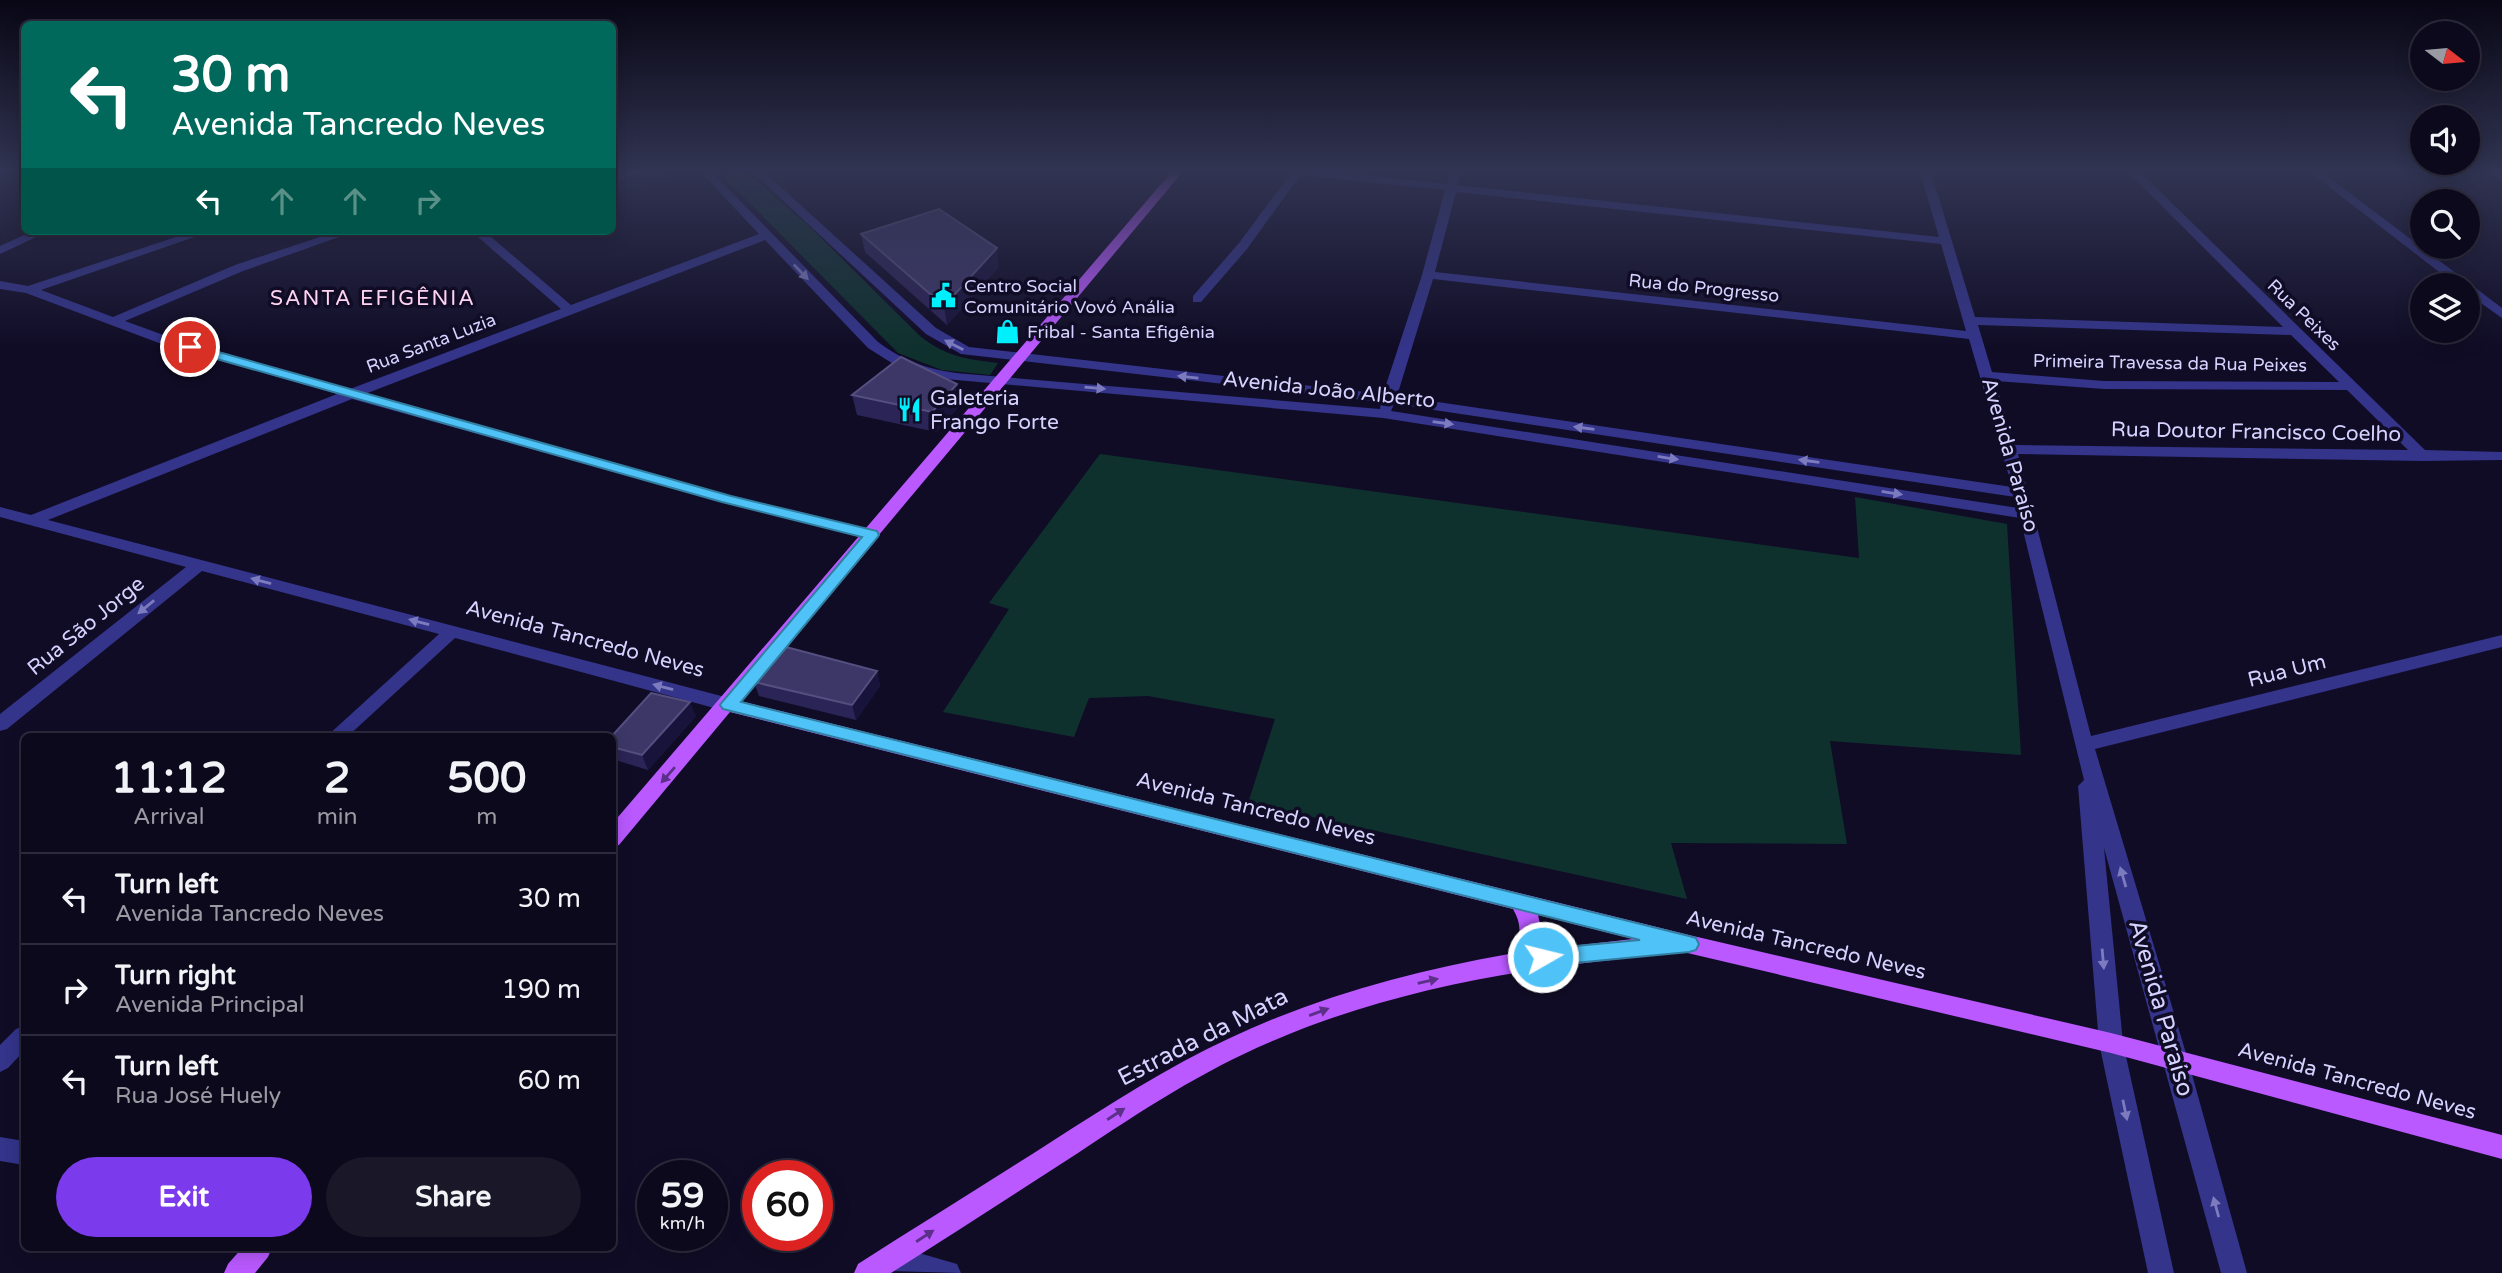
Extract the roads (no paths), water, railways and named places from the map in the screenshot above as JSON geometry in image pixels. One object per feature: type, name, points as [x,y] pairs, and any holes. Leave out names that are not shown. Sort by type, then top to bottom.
[{"type":"main road","points":[[616,834],[729,705],[1130,228]]},
{"type":"main road","name":"Avenida Tancredo Neves","points":[[729,705],[1689,944],[2176,1060],[2502,1147]]},
{"type":"main road","points":[[1516,961],[1528,948],[1531,928],[1526,911],[1519,901]]},
{"type":"main road","name":"Estrada da Mata","points":[[867,1273],[1150,1092],[1264,1033],[1362,996],[1516,961],[1570,953],[1689,944]]},
{"type":"main road","points":[[237,1273],[256,1251]]},
{"type":"street","name":"Avenida João Alberto","points":[[758,228],[884,355],[918,372],[941,378],[1002,380],[1383,414],[2027,514]]},
{"type":"street","name":"Avenida João Alberto","points":[[820,228],[947,342],[966,351],[1389,399],[2022,493]]},
{"type":"street","points":[[1197,299],[1256,228]]},
{"type":"street","points":[[1383,414],[1441,228]]},
{"type":"street","points":[[1817,228],[1947,242]]},
{"type":"street","name":"Avenida Paraíso","points":[[1943,228],[2022,493],[2084,745],[2176,1060],[2234,1273]]},
{"type":"street","name":"Rua Peixes","points":[[2191,228],[2423,457]]},
{"type":"street","points":[[2389,228],[2448,273]]},
{"type":"street","points":[[0,250],[34,235]]},
{"type":"street","points":[[30,290],[194,235]]},
{"type":"street","points":[[112,322],[239,268],[337,235]]},
{"type":"street","points":[[482,235],[569,310]]},
{"type":"street","name":"Rua Santa Luzia","points":[[34,520],[351,394],[765,236]]},
{"type":"street","name":"Rua do Progresso","points":[[1428,275],[1973,328],[2295,331]]},
{"type":"street","points":[[0,285],[30,290],[112,322],[351,394],[727,499],[872,535]]},
{"type":"street","points":[[2480,298],[2502,314]]},
{"type":"street","name":"Primeira Travessa da Rua Peixes","points":[[1987,376],[2104,385],[2351,387]]},
{"type":"street","name":"Rua Doutor Francisco Coelho","points":[[2009,449],[2502,457]]},
{"type":"street","name":"Avenida Tancredo Neves","points":[[0,512],[729,705]]},
{"type":"street","name":"Rua São Jorge","points":[[0,724],[200,565]]},
{"type":"street","points":[[339,733],[453,631]]},
{"type":"street","name":"Rua Um","points":[[2084,745],[2502,641]]},
{"type":"street","name":"Avenida Paraíso","points":[[2084,745],[2111,1044],[2161,1273]]},
{"type":"street","points":[[0,1061],[21,1039]]},
{"type":"street","points":[[0,1149],[21,1152]]},
{"type":"street","points":[[891,1258],[948,1273]]},
{"type":"place","name":"Centro Social Comunitário Vovó Anália","points":[[944,296]]},
{"type":"place","name":"Fribal - Santa Efigênia","points":[[1007,332]]},
{"type":"place","name":"Galeteria Frango Forte","points":[[910,410]]},
{"type":"district","name":"SANTA EFIGÊNIA","points":[[373,298]]}]
